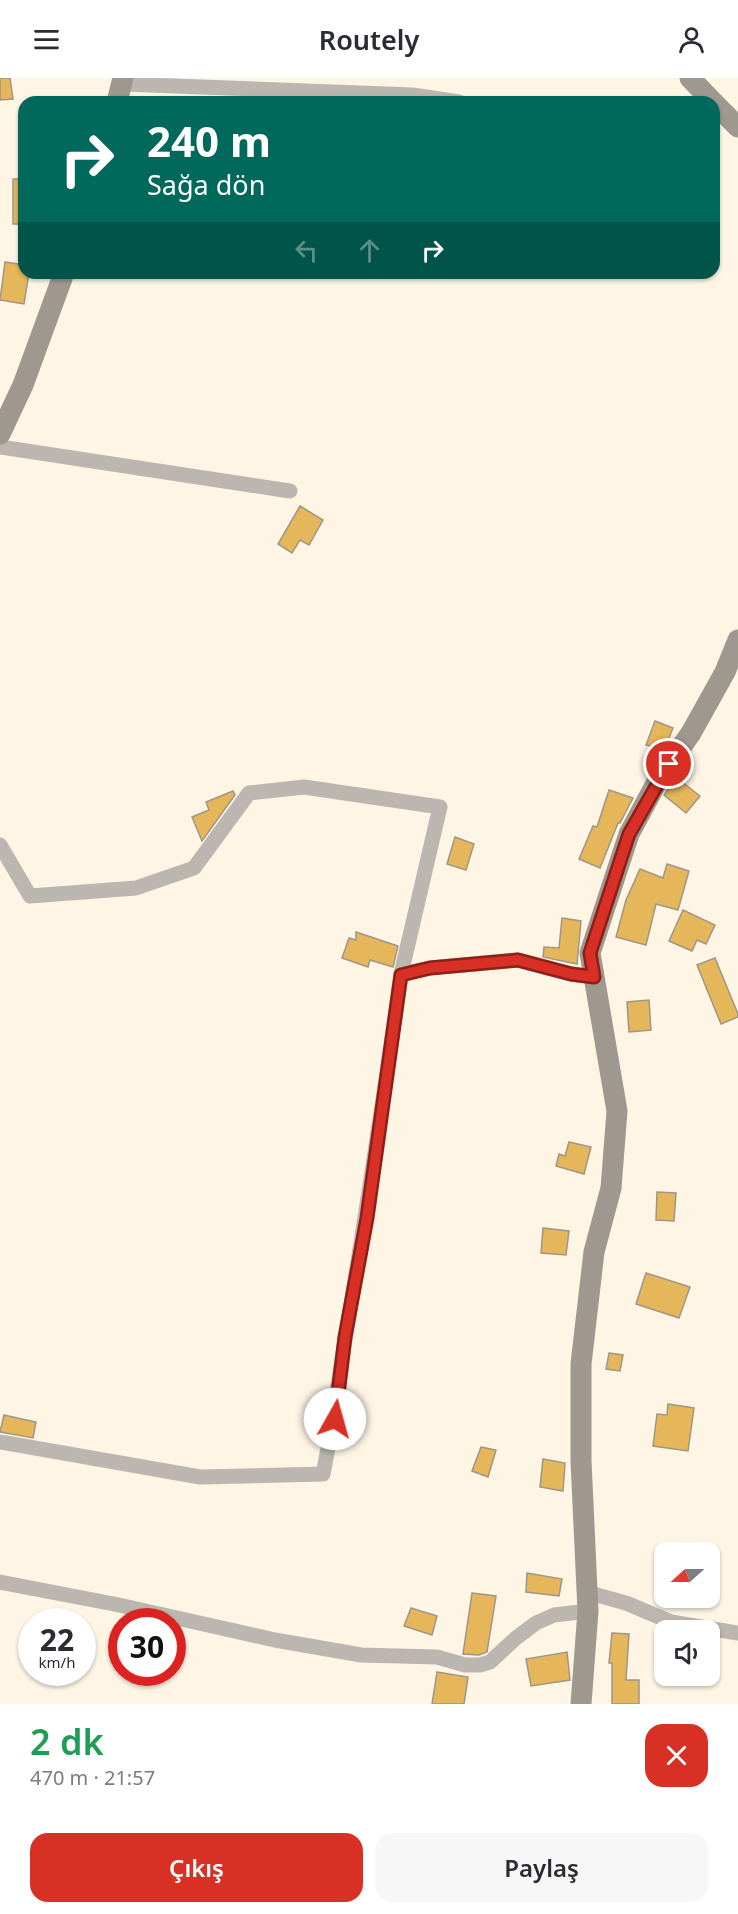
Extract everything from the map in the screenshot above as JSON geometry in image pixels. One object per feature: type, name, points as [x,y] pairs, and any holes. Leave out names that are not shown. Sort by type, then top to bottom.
[{"type":"street","points":[[690,78],[707,96]]},
{"type":"street","points":[[121,88],[420,96]]},
{"type":"street","points":[[720,110],[738,127]]},
{"type":"street","points":[[0,434],[23,385],[62,279]]},
{"type":"street","points":[[0,447],[290,491]]},
{"type":"street","points":[[581,1704],[587,1601],[581,1461],[581,1364],[594,1252],[611,1188],[617,1111],[590,953],[629,834],[658,780],[691,733],[725,672],[738,640]]},
{"type":"street","points":[[0,845],[30,896],[136,888],[195,868],[249,793],[303,787],[440,807],[401,975],[367,1218],[345,1337],[335,1419],[323,1474],[200,1477],[0,1442]]},
{"type":"street","points":[[401,975],[430,968],[518,960],[571,974],[594,977]]},
{"type":"street","points":[[0,1582],[296,1644],[362,1655],[437,1656],[465,1665],[490,1662],[536,1623],[587,1601],[626,1603],[671,1622],[738,1633]]},
{"type":"building","points":[[0,78],[10,78],[13,99],[0,100]]},
{"type":"building","points":[[13,179],[18,179],[18,224],[13,224]]},
{"type":"building","points":[[5,262],[18,264],[18,279],[28,279],[24,304],[0,300]]},
{"type":"building","points":[[300,506],[323,520],[309,545],[300,540],[292,553],[278,544]]},
{"type":"building","points":[[655,721],[673,728],[664,750],[646,745]]},
{"type":"building","points":[[676,777],[700,796],[686,813],[664,795]]},
{"type":"building","points":[[609,790],[633,798],[618,823],[600,868],[579,859],[593,826],[597,827]]},
{"type":"building","points":[[233,791],[235,795],[202,841],[192,817],[209,810],[206,802]]},
{"type":"building","points":[[455,837],[474,844],[466,870],[447,864]]},
{"type":"building","points":[[667,864],[689,871],[678,910],[656,904],[646,945],[616,937],[626,900],[640,869],[663,878]]},
{"type":"building","points":[[683,910],[715,925],[706,944],[697,940],[692,951],[669,941]]},
{"type":"building","points":[[562,918],[581,921],[577,964],[543,957],[544,947],[559,948]]},
{"type":"building","points":[[356,932],[398,946],[393,967],[370,960],[368,967],[342,958],[349,938],[356,940]]},
{"type":"building","points":[[715,958],[738,1014],[738,1017],[721,1024],[697,965]]},
{"type":"building","points":[[649,1000],[651,1030],[629,1032],[627,1002]]},
{"type":"building","points":[[569,1142],[591,1147],[584,1174],[556,1166],[559,1154],[565,1156]]},
{"type":"building","points":[[657,1192],[676,1193],[674,1221],[656,1220]]},
{"type":"building","points":[[543,1228],[569,1231],[566,1255],[541,1253]]},
{"type":"building","points":[[646,1273],[690,1287],[679,1318],[636,1304]]},
{"type":"building","points":[[609,1353],[623,1355],[620,1371],[606,1369]]},
{"type":"building","points":[[668,1404],[694,1408],[688,1451],[653,1446],[657,1414],[667,1415]]},
{"type":"building","points":[[4,1415],[36,1422],[33,1438],[0,1432]]},
{"type":"building","points":[[481,1447],[496,1450],[488,1477],[472,1471]]},
{"type":"building","points":[[543,1459],[565,1463],[563,1491],[540,1487]]},
{"type":"building","points":[[527,1573],[562,1579],[559,1596],[526,1592]]},
{"type":"building","points":[[472,1593],[496,1596],[487,1652],[479,1655],[463,1654]]},
{"type":"building","points":[[411,1608],[437,1616],[432,1635],[404,1626]]},
{"type":"building","points":[[612,1633],[629,1634],[626,1680],[639,1680],[639,1704],[612,1704],[612,1663],[609,1663]]},
{"type":"building","points":[[567,1652],[570,1680],[531,1686],[526,1659]]},
{"type":"building","points":[[437,1672],[468,1677],[464,1704],[432,1704]]},
{"type":"route","points":[[335,1419],[345,1337],[367,1218],[401,975],[430,968],[518,960],[571,974],[594,977],[590,953],[629,834],[669,764]]}]
